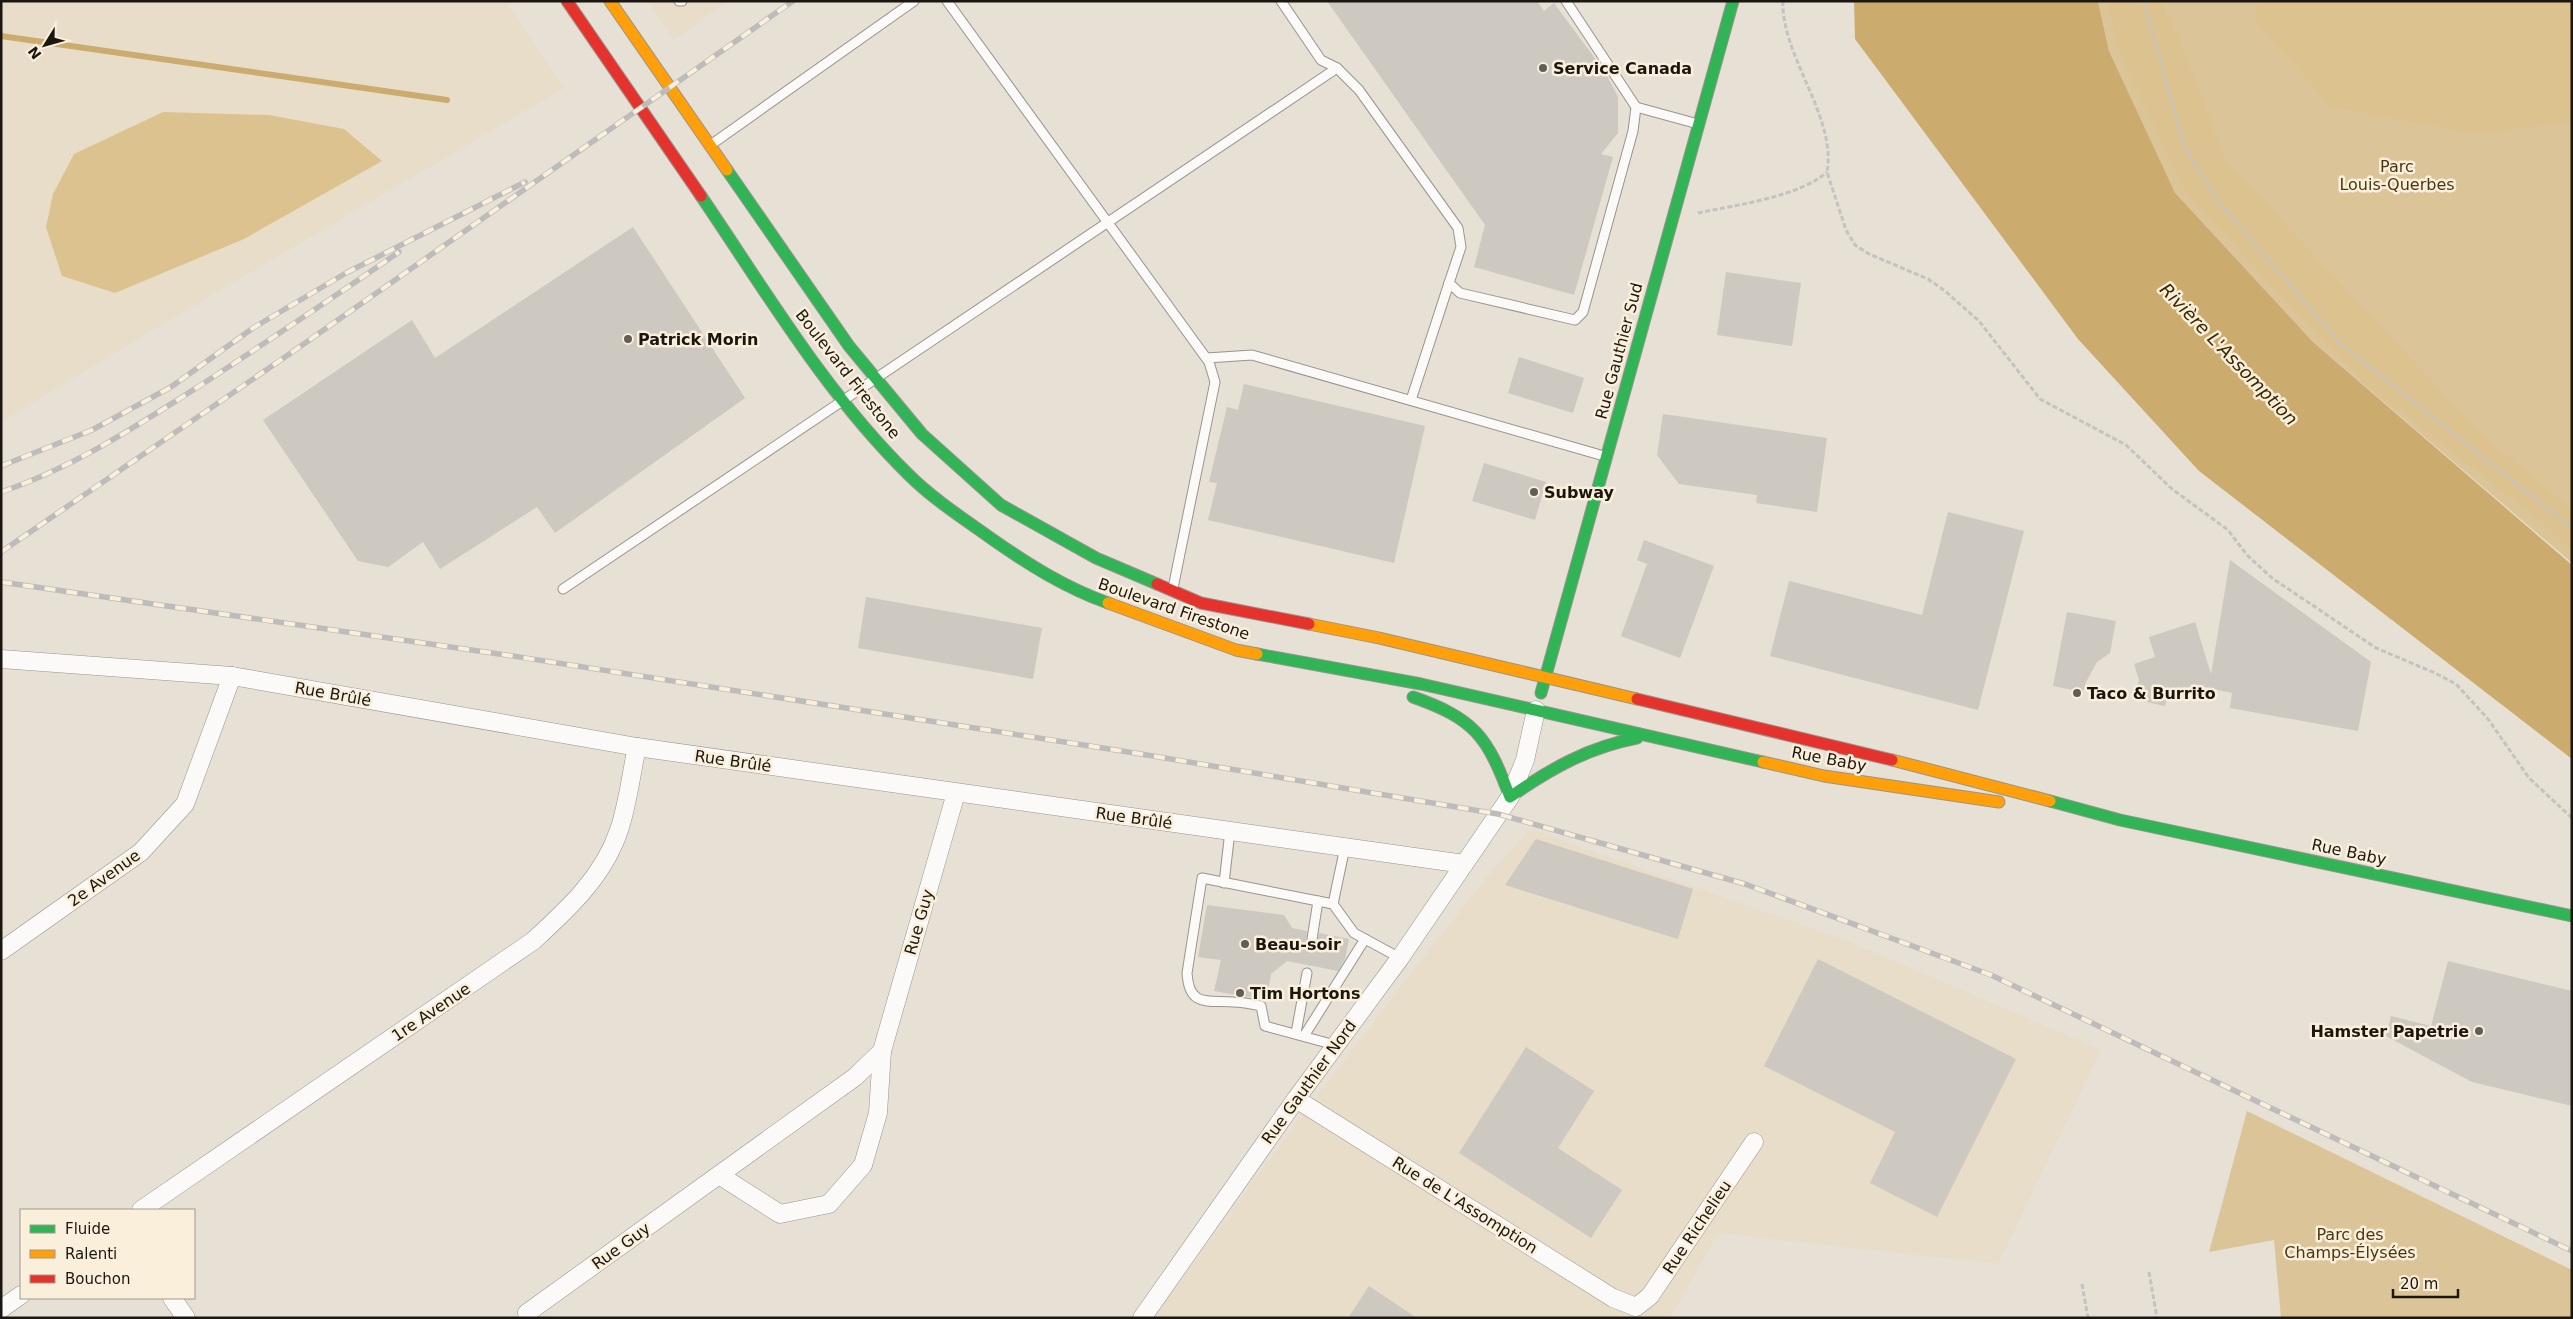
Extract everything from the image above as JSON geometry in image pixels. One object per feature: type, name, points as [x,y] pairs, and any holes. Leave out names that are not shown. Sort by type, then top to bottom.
[{"type":"main road","name":"Boulevard Firestone","points":[[567,1],[809,354],[844,400],[909,475],[960,517],[1022,560],[1079,593],[1236,650],[1421,684],[1536,710]]},
{"type":"main road","name":"Boulevard Firestone","points":[[610,1],[849,346],[922,434],[1001,505],[1096,558],[1201,603],[1379,638],[1546,678]]},
{"type":"main road","name":"Rue Gauthier Sud","points":[[1536,710],[1733,1]]},
{"type":"main road","points":[[1316,665],[1445,707],[1460,716],[1485,741],[1497,763],[1510,797],[1552,768],[1587,750],[1608,743],[1647,736]]},
{"type":"main road","name":"Rue Baby","points":[[1546,678],[1863,752],[2120,820],[2572,916]]},
{"type":"main road","name":"Rue Baby","points":[[1536,710],[1824,776],[2120,820]]},
{"type":"street","name":"Rue Brûlé","points":[[1,659],[232,676],[637,747],[1464,864]]},
{"type":"street","name":"2e Avenue","points":[[1,951],[141,852],[186,804],[232,676]]},
{"type":"street","name":"Rue Gauthier Nord","points":[[1142,1318],[1296,1099],[1400,958],[1510,797],[1525,760],[1536,710]]},
{"type":"street","name":"1re Avenue","points":[[142,1209],[540,935],[578,899],[608,856],[619,830],[637,747]]},
{"type":"street","name":"Rue Guy","points":[[719,1175],[780,1214],[829,1204],[863,1165],[878,1113],[882,1051],[956,793]]},
{"type":"street","name":"Rue Guy","points":[[528,1318],[527,1313],[855,1077],[882,1051]]},
{"type":"street","name":"Rue de L'Assomption","points":[[1296,1099],[1613,1298],[1636,1307]]},
{"type":"street","name":"Rue Richelieu","points":[[1636,1307],[1650,1296],[1754,1142]]},
{"type":"street","points":[[1,1309],[20,1296]]},
{"type":"street","points":[[173,1299],[186,1318]]},
{"type":"lane","points":[[710,145],[914,1]]},
{"type":"lane","points":[[947,1],[1206,358],[1215,382],[1173,590]]},
{"type":"lane","points":[[1281,1],[1321,60],[1337,68],[1360,90],[1458,228],[1461,248],[1411,400]]},
{"type":"lane","points":[[1449,283],[1460,294],[1575,320],[1583,312],[1633,131],[1636,107],[1566,1]]},
{"type":"lane","points":[[563,589],[1337,68]]},
{"type":"lane","points":[[1636,107],[1699,124]]},
{"type":"lane","points":[[1206,358],[1252,355],[1607,456]]},
{"type":"lane","points":[[1224,883],[1230,831]]},
{"type":"lane","points":[[1333,904],[1345,848]]},
{"type":"lane","points":[[1335,1045],[1264,1026],[1261,1006],[1231,1001],[1215,1003],[1202,1001],[1192,993],[1187,973],[1202,878],[1333,904],[1354,934],[1400,958]]},
{"type":"lane","points":[[1312,939],[1318,901]]},
{"type":"lane","points":[[1300,1035],[1365,939]]},
{"type":"lane","points":[[1300,1035],[1307,973]]},
{"type":"path","points":[[1783,1],[1785,28],[1826,142],[1829,162],[1827,172],[1846,230],[1855,245],[1870,254],[1928,279],[1945,290],[1979,321],[2040,399],[2126,445],[2172,489],[2228,530],[2247,555],[2272,578],[2376,648],[2456,684],[2488,719],[2528,778],[2572,818]]},
{"type":"path","points":[[2144,1],[2185,148],[2218,201],[2340,343],[2572,528]]},
{"type":"path","points":[[1693,214],[1796,190],[1812,184],[1827,172]]},
{"type":"path","points":[[2149,1272],[2158,1318]]},
{"type":"path","points":[[2082,1284],[2088,1318]]},
{"type":"shaded area","points":[[1,1],[506,1],[564,88],[154,329],[1,422]]},
{"type":"shaded area","points":[[648,1],[728,1],[674,40]]},
{"type":"shaded area","points":[[2107,1],[2161,1],[2182,45],[2226,161],[2483,435],[2572,510],[2572,551],[2544,524],[2365,384],[2299,317],[2183,188],[2119,52]]},
{"type":"shaded area","points":[[2258,1],[2572,1],[2572,123],[2471,133],[2331,107],[2255,19]]},
{"type":"shaded area","points":[[163,112],[269,115],[344,129],[382,161],[244,239],[115,293],[62,276],[46,227],[53,194],[74,154]]},
{"type":"shaded area","points":[[1530,829],[1853,943],[2101,1050],[1998,1264],[1718,1233],[1670,1318],[1153,1318],[1300,1118],[1425,955],[1488,876]]},
{"type":"green space","name":"Parc Louis-Querbes","points":[[2098,1],[2572,1],[2572,563],[2313,342],[2174,193],[2109,51]]},
{"type":"green space","name":"Parc des Champs-Élysées","points":[[2247,1111],[2572,1270],[2572,1318],[2281,1318],[2274,1240],[2209,1252]]},
{"type":"water","name":"Rivière L'Assomption","points":[[1854,1],[2098,1],[2109,51],[2175,193],[2313,342],[2572,565],[2572,759],[2199,471],[2078,339],[1855,39]]},
{"type":"building","points":[[1327,1],[1537,1],[1544,11],[1554,3],[1605,72],[1618,97],[1618,133],[1601,154],[1613,157],[1574,295],[1474,267],[1485,225]]},
{"type":"building","points":[[633,227],[745,398],[555,533],[537,507],[440,569],[423,542],[388,567],[358,561],[263,420],[412,320],[435,358]]},
{"type":"building","points":[[1726,272],[1801,283],[1792,346],[1717,335]]},
{"type":"building","points":[[1519,357],[1584,378],[1573,413],[1508,393]]},
{"type":"building","points":[[1244,384],[1425,426],[1394,563],[1208,520],[1217,483],[1209,482],[1227,407],[1238,410]]},
{"type":"building","points":[[1663,414],[1827,438],[1817,512],[1756,503],[1757,495],[1679,484],[1657,455]]},
{"type":"building","points":[[1484,463],[1546,482],[1535,520],[1472,501]]},
{"type":"building","points":[[1948,512],[2024,531],[1978,710],[1770,656],[1789,581],[1922,615]]},
{"type":"building","points":[[1644,540],[1714,566],[1680,658],[1621,636],[1647,564],[1637,560]]},
{"type":"building","points":[[2230,560],[2371,662],[2358,731],[2230,708],[2232,693],[2196,685],[2167,696],[2165,706],[2133,699],[2139,680],[2134,664],[2155,657],[2149,637],[2195,622],[2211,674]]},
{"type":"building","points":[[866,597],[1042,628],[1033,679],[858,648]]},
{"type":"building","points":[[2067,612],[2116,621],[2110,653],[2097,662],[2086,682],[2083,692],[2053,686]]},
{"type":"building","points":[[1536,839],[1693,889],[1678,939],[1505,885]]},
{"type":"building","name":"Beau-soir","points":[[1207,905],[1284,915],[1292,928],[1307,931],[1306,941],[1311,945],[1317,943],[1319,933],[1349,939],[1345,959],[1338,971],[1287,961],[1271,974],[1266,1000],[1214,991],[1221,960],[1198,957]]},
{"type":"building","points":[[1818,959],[2016,1059],[1937,1217],[1870,1183],[1895,1132],[1764,1066]]},
{"type":"building","name":"Hamster Papetrie","points":[[2448,961],[2572,991],[2572,1106],[2472,1082],[2386,1036],[2391,1016],[2431,1026]]},
{"type":"building","points":[[1526,1047],[1594,1091],[1558,1148],[1622,1190],[1591,1238],[1459,1153]]},
{"type":"building","points":[[1369,1286],[1417,1318],[1348,1318]]},
{"type":"waterway","points":[[1,36],[447,100]]},
{"type":"railway","points":[[1,552],[288,355],[793,1]]},
{"type":"railway","points":[[1,466],[92,430],[171,387],[253,328],[346,273],[525,182]]},
{"type":"railway","points":[[1,492],[54,471],[129,430],[226,368],[399,252]]},
{"type":"railway","points":[[1,582],[506,655],[1135,753],[1498,814],[1745,884],[1991,975],[2572,1251]]},
{"type":"traffic: fast","points":[[1541,693],[1733,1]]},
{"type":"traffic: fast","points":[[727,170],[849,346],[922,434],[1001,505],[1096,558],[1157,584]]},
{"type":"traffic: fast","points":[[701,196],[824,376],[879,444],[909,475],[949,508],[1020,558],[1063,583],[1108,603]]},
{"type":"traffic: fast","points":[[1257,654],[1421,684],[1763,762]]},
{"type":"traffic: fast","points":[[1413,697],[1451,713],[1476,732],[1486,744],[1494,759],[1510,797],[1570,760],[1603,747],[1637,738]]},
{"type":"traffic: fast","points":[[2050,801],[2120,820],[2572,916]]},
{"type":"traffic: slow","points":[[610,1],[727,170]]},
{"type":"traffic: slow","points":[[1108,603],[1236,650],[1257,654]]},
{"type":"traffic: slow","points":[[1309,624],[1379,638],[1637,699]]},
{"type":"traffic: slow","points":[[1892,760],[2050,801]]},
{"type":"traffic: slow","points":[[1763,762],[1824,776],[1999,802]]},
{"type":"traffic: jam","points":[[567,1],[701,196]]},
{"type":"traffic: jam","points":[[1157,584],[1201,603],[1309,624]]},
{"type":"traffic: jam","points":[[1637,699],[1892,760]]},
{"type":"place","name":"Service Canada","points":[[1543,68]]},
{"type":"place","name":"Patrick Morin","points":[[628,339]]},
{"type":"place","name":"Subway","points":[[1534,492]]},
{"type":"place","name":"Taco & Burrito","points":[[2077,693]]},
{"type":"place","name":"Beau-soir","points":[[1245,944]]},
{"type":"place","name":"Tim Hortons","points":[[1240,993]]},
{"type":"place","name":"Hamster Papetrie","points":[[2479,1031]]}]
